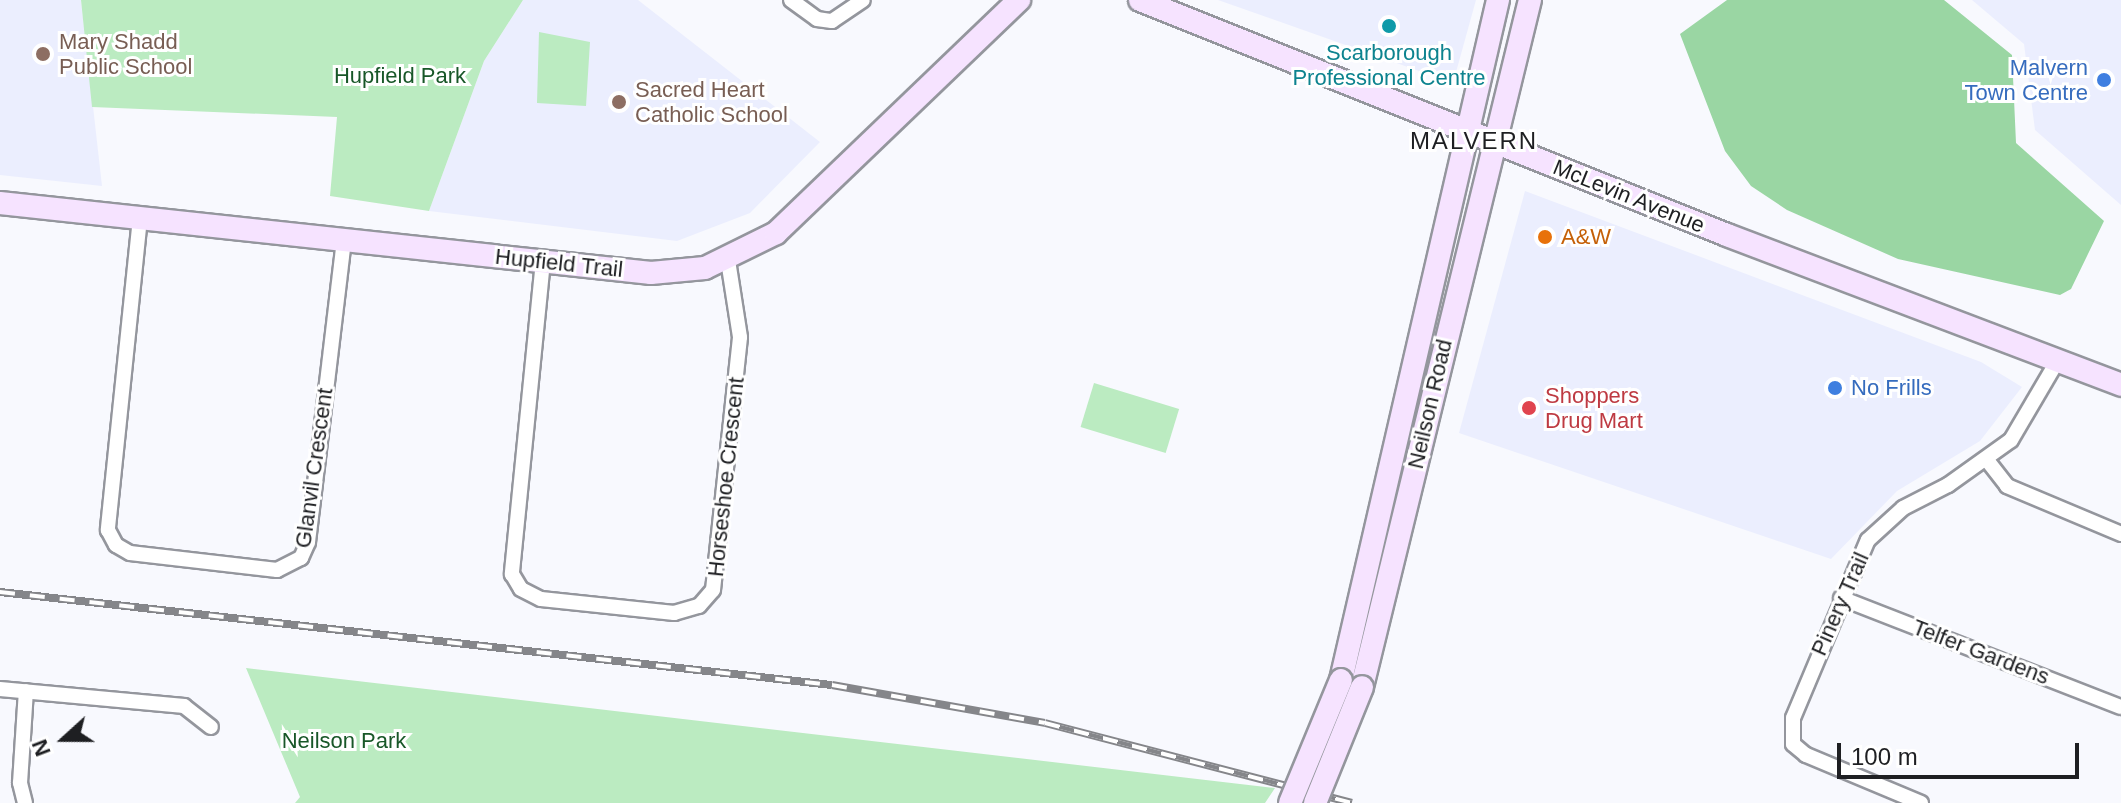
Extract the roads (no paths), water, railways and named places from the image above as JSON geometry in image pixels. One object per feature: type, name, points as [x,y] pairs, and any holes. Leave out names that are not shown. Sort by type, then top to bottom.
[{"type":"street","points":[[791,0],[817,19],[832,21],[863,0]]},
{"type":"street","name":"Hupfield Trail","points":[[0,203],[651,273],[728,260],[776,233],[1019,0]]},
{"type":"street","name":"McLevin Avenue","points":[[1140,0],[1492,143],[2121,385]]},
{"type":"street","name":"Neilson Road","points":[[1290,803],[1351,684],[1498,0]]},
{"type":"street","name":"Neilson Road","points":[[1315,803],[1351,684],[1530,0]]},
{"type":"street","name":"Glanvil Crescent","points":[[140,218],[108,530],[116,545],[130,553],[277,570],[294,565],[308,542],[344,240]]},
{"type":"street","name":"Horseshoe Crescent","points":[[543,261],[512,574],[521,589],[541,599],[674,613],[699,606],[713,590],[740,337],[728,260]]},
{"type":"street","name":"Pinery Trail","points":[[1921,803],[1806,755],[1793,744],[1793,718],[1841,598],[1879,527],[1903,508],[1987,460],[2026,421],[2058,360]]},
{"type":"street","points":[[1987,460],[2007,486],[2121,534]]},
{"type":"street","name":"Telfer Gardens","points":[[1841,598],[2121,707]]},
{"type":"street","points":[[0,689],[184,706],[211,727]]},
{"type":"street","points":[[25,803],[20,783],[26,691]]},
{"type":"railway","points":[[0,592],[832,685],[1045,723],[1352,803]]},
{"type":"place","name":"Scarborough Professional Centre","points":[[1389,26]]},
{"type":"place","name":"Mary Shadd Public School","points":[[43,54]]},
{"type":"place","name":"Malvern Town Centre","points":[[2104,80]]},
{"type":"place","name":"Sacred Heart Catholic School","points":[[619,102]]},
{"type":"place","name":"A&W","points":[[1545,237]]},
{"type":"place","name":"No Frills","points":[[1835,388]]},
{"type":"place","name":"Shoppers Drug Mart","points":[[1529,408]]},
{"type":"district","name":"MALVERN","points":[[1474,141]]},
{"type":"park label","name":"Hupfield Park","points":[[400,76]]},
{"type":"park label","name":"Neilson Park","points":[[344,741]]}]
